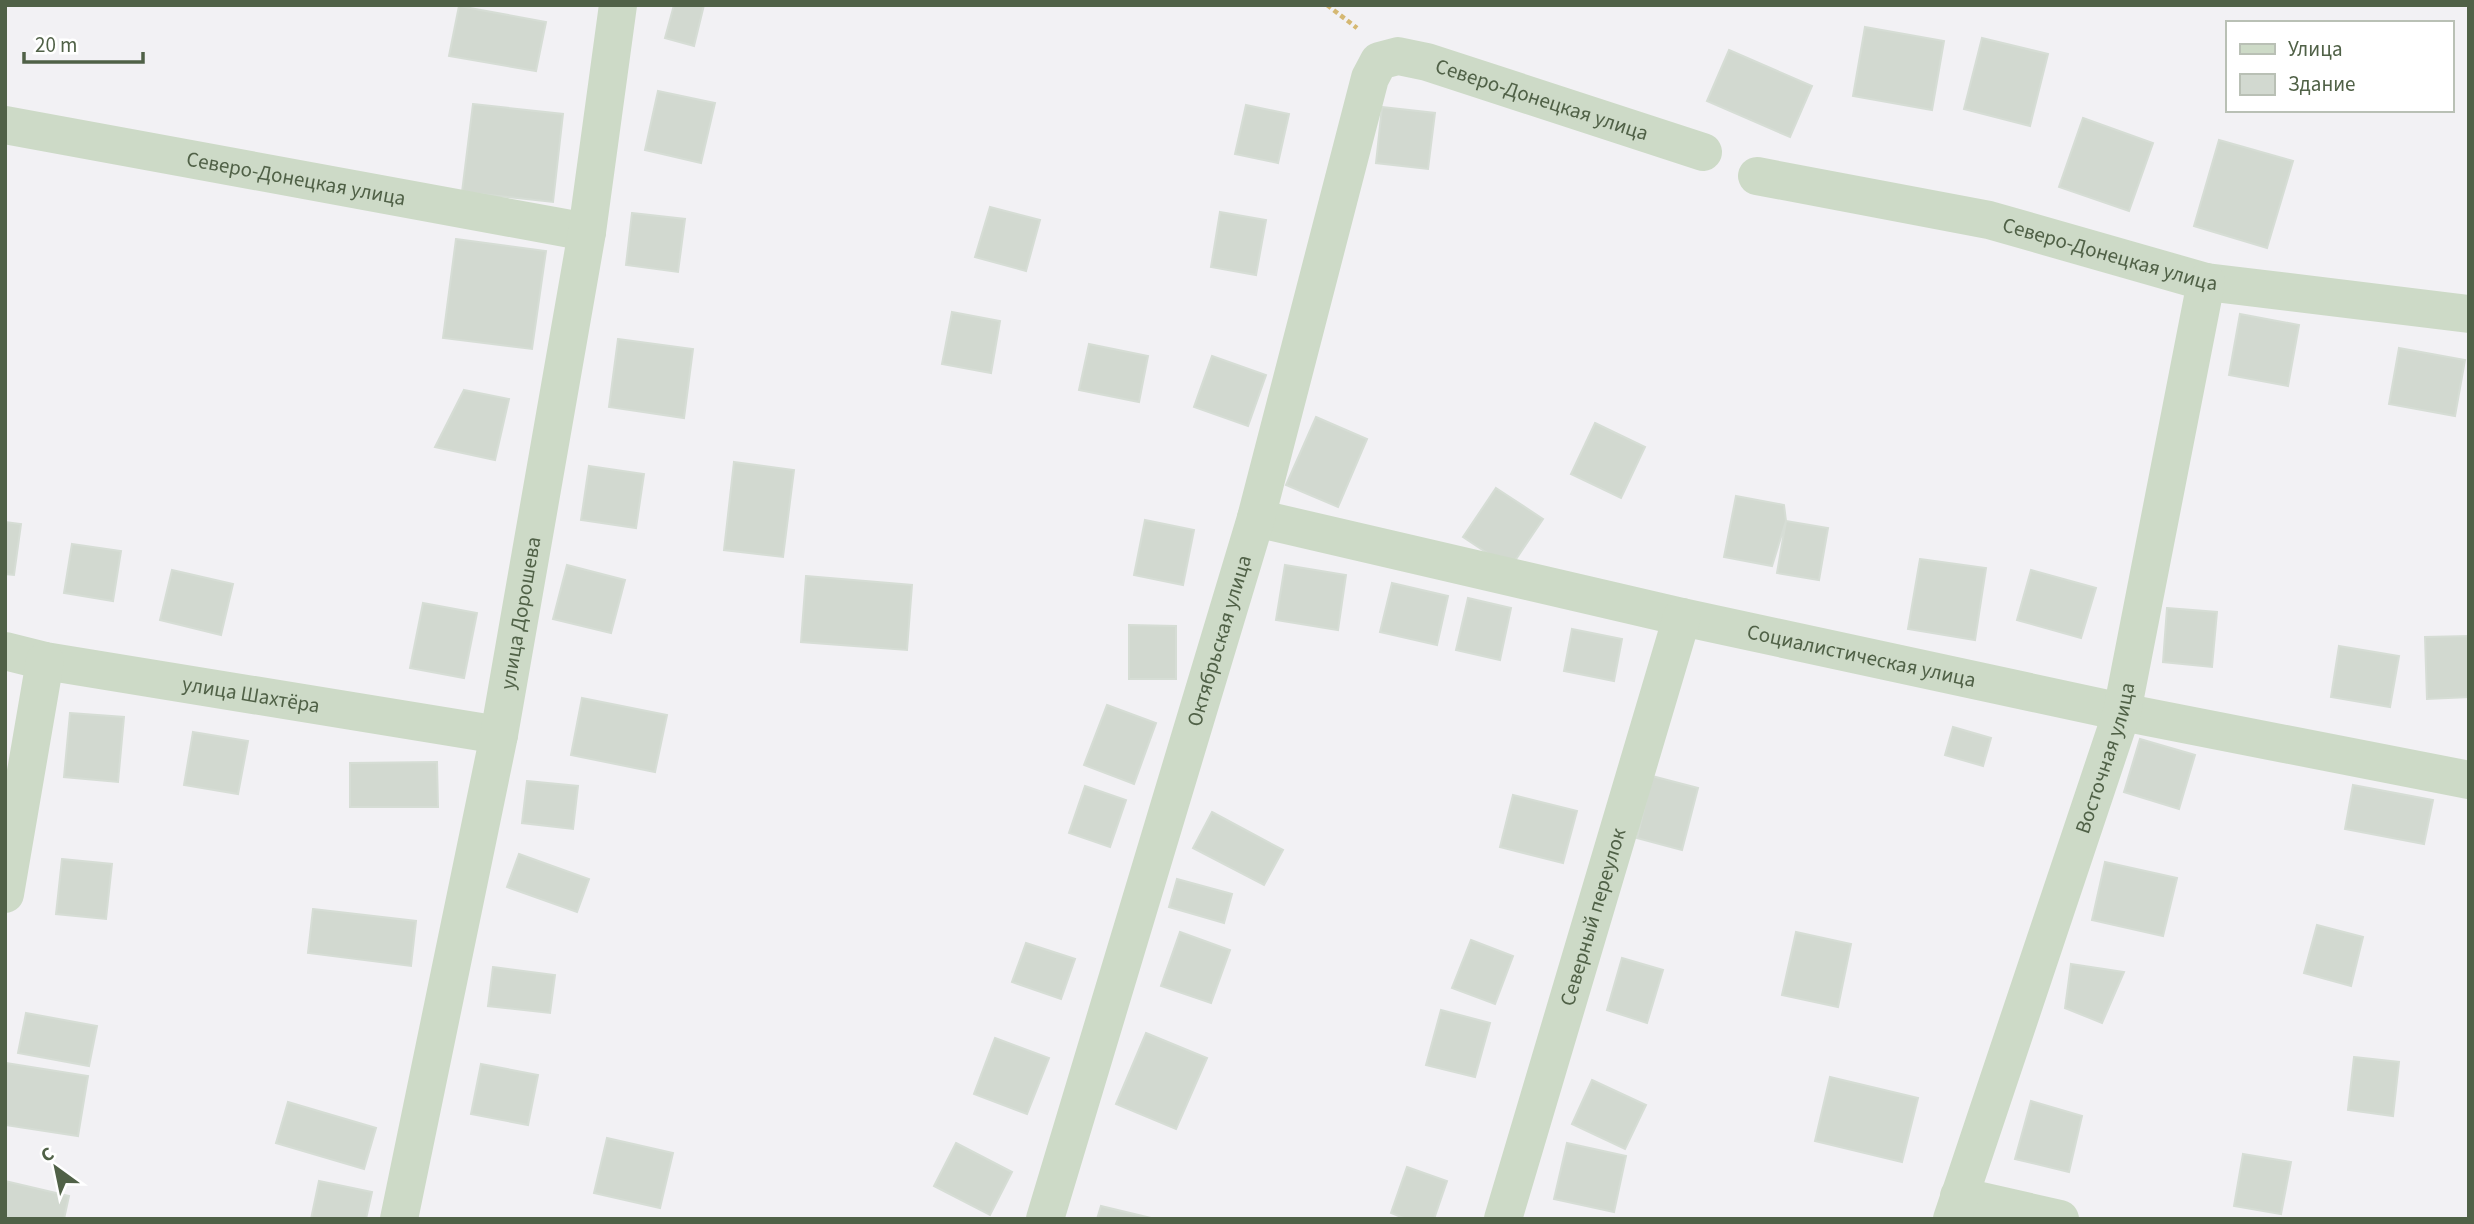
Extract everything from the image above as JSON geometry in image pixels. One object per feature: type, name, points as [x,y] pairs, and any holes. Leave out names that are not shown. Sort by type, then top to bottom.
[{"type":"street","name":"улица Дорошева","points":[[399,1219],[499,735],[587,233],[618,5]]},
{"type":"street","name":"Северо-Донецкая улица","points":[[1379,61],[1398,56],[1427,62],[1703,152]]},
{"type":"street","name":"Октябрьская улица","points":[[1045,1219],[1256,518],[1370,78],[1379,61]]},
{"type":"street","name":"Северо-Донецкая улица","points":[[5,125],[587,233]]},
{"type":"street","name":"Северо-Донецкая улица","points":[[1757,176],[1989,220],[2206,282],[2469,314]]},
{"type":"street","name":"Восточная улица","points":[[1956,1208],[2122,712],[2206,282]]},
{"type":"street","name":"Социалистическая улица","points":[[1256,518],[1682,617],[2122,712],[2469,780]]},
{"type":"street","name":"Северный переулок","points":[[1503,1219],[1682,617]]},
{"type":"street","name":"улица Шахтёра","points":[[5,651],[45,661],[499,735]]},
{"type":"street","points":[[5,894],[45,661]]},
{"type":"street","points":[[1956,1208],[2060,1219]]},
{"type":"building","points":[[674,5],[704,5],[694,46],[665,38]]},
{"type":"building","points":[[459,6],[546,22],[536,71],[449,56]]},
{"type":"building","points":[[1865,27],[1944,41],[1932,110],[1853,96]]},
{"type":"building","points":[[1982,38],[2048,54],[2030,126],[1964,109]]},
{"type":"building","points":[[1729,50],[1812,86],[1790,137],[1707,101]]},
{"type":"building","points":[[658,91],[715,103],[701,163],[645,150]]},
{"type":"building","points":[[473,104],[563,114],[553,202],[462,192]]},
{"type":"building","points":[[1246,105],[1289,114],[1278,163],[1235,154]]},
{"type":"building","points":[[1382,107],[1435,113],[1428,169],[1376,163]]},
{"type":"building","points":[[2083,118],[2153,143],[2129,211],[2059,187]]},
{"type":"building","points":[[2219,140],[2293,161],[2267,248],[2194,226]]},
{"type":"building","points":[[990,207],[1040,220],[1026,271],[975,257]]},
{"type":"building","points":[[1220,212],[1266,220],[1256,275],[1211,267]]},
{"type":"building","points":[[632,213],[685,219],[678,272],[626,265]]},
{"type":"building","points":[[456,239],[546,251],[532,349],[443,338]]},
{"type":"building","points":[[952,312],[1000,321],[991,373],[942,364]]},
{"type":"building","points":[[2240,314],[2299,325],[2288,386],[2229,375]]},
{"type":"building","points":[[618,339],[693,349],[684,418],[609,407]]},
{"type":"building","points":[[1089,344],[1148,356],[1139,402],[1079,390]]},
{"type":"building","points":[[2399,348],[2465,360],[2455,416],[2389,404]]},
{"type":"building","points":[[1212,356],[1266,375],[1248,426],[1194,407]]},
{"type":"building","points":[[464,390],[509,399],[495,460],[435,447]]},
{"type":"building","points":[[1316,417],[1367,439],[1338,507],[1286,485]]},
{"type":"building","points":[[1595,423],[1645,447],[1621,498],[1571,474]]},
{"type":"building","points":[[734,462],[794,470],[783,557],[724,550]]},
{"type":"building","points":[[589,466],[644,474],[636,528],[581,520]]},
{"type":"building","points":[[1496,488],[1543,519],[1510,568],[1463,537]]},
{"type":"building","points":[[1736,496],[1784,505],[1786,521],[1772,566],[1724,557]]},
{"type":"building","points":[[1145,520],[1194,530],[1183,585],[1134,575]]},
{"type":"building","points":[[1786,521],[1828,528],[1819,580],[1777,573]]},
{"type":"building","points":[[5,522],[21,524],[14,575],[5,574]]},
{"type":"building","points":[[72,544],[121,551],[113,601],[64,593]]},
{"type":"building","points":[[1920,559],[1986,568],[1975,640],[1908,629]]},
{"type":"building","points":[[567,565],[625,580],[611,633],[553,619]]},
{"type":"building","points":[[1285,565],[1346,575],[1338,630],[1276,620]]},
{"type":"building","points":[[172,570],[233,584],[221,635],[160,620]]},
{"type":"building","points":[[2031,570],[2096,588],[2081,638],[2017,620]]},
{"type":"building","points":[[806,576],[912,585],[907,650],[801,642]]},
{"type":"building","points":[[1392,583],[1448,596],[1437,645],[1380,632]]},
{"type":"building","points":[[1468,598],[1511,608],[1500,660],[1456,650]]},
{"type":"building","points":[[423,603],[477,613],[464,678],[410,668]]},
{"type":"building","points":[[2167,608],[2217,612],[2212,667],[2163,662]]},
{"type":"building","points":[[1129,625],[1176,626],[1176,679],[1129,679]]},
{"type":"building","points":[[1572,629],[1622,639],[1614,681],[1564,671]]},
{"type":"building","points":[[2469,636],[2469,697],[2427,699],[2425,637]]},
{"type":"building","points":[[2339,646],[2399,656],[2390,707],[2331,697]]},
{"type":"building","points":[[582,698],[667,715],[655,772],[571,755]]},
{"type":"building","points":[[1107,705],[1156,723],[1134,784],[1084,765]]},
{"type":"building","points":[[70,713],[124,717],[118,782],[64,777]]},
{"type":"building","points":[[1953,727],[1991,738],[1983,766],[1945,755]]},
{"type":"building","points":[[193,732],[248,741],[238,794],[184,785]]},
{"type":"building","points":[[2140,739],[2195,755],[2179,809],[2124,792]]},
{"type":"building","points":[[437,762],[438,807],[350,807],[350,763]]},
{"type":"building","points":[[1652,776],[1698,788],[1682,850],[1637,838]]},
{"type":"building","points":[[527,781],[578,786],[573,829],[522,823]]},
{"type":"building","points":[[2353,785],[2433,800],[2424,844],[2345,829]]},
{"type":"building","points":[[1085,786],[1126,800],[1110,847],[1069,833]]},
{"type":"building","points":[[1513,795],[1577,811],[1563,863],[1500,847]]},
{"type":"building","points":[[1212,812],[1283,850],[1264,885],[1193,848]]},
{"type":"building","points":[[519,854],[589,879],[577,912],[507,887]]},
{"type":"building","points":[[62,859],[112,864],[106,919],[56,914]]},
{"type":"building","points":[[2105,862],[2177,878],[2163,936],[2092,920]]},
{"type":"building","points":[[1177,879],[1232,894],[1224,923],[1169,907]]},
{"type":"building","points":[[313,909],[416,921],[411,966],[308,953]]},
{"type":"building","points":[[2317,925],[2363,937],[2351,986],[2304,973]]},
{"type":"building","points":[[1180,932],[1230,950],[1211,1003],[1161,986]]},
{"type":"building","points":[[1796,932],[1851,944],[1838,1007],[1782,995]]},
{"type":"building","points":[[1471,940],[1513,956],[1495,1004],[1452,988]]},
{"type":"building","points":[[1026,943],[1075,959],[1061,999],[1012,982]]},
{"type":"building","points":[[1622,958],[1663,970],[1647,1023],[1607,1010]]},
{"type":"building","points":[[2071,964],[2124,972],[2102,1023],[2065,1008]]},
{"type":"building","points":[[493,967],[555,975],[550,1013],[488,1006]]},
{"type":"building","points":[[1441,1010],[1490,1023],[1475,1077],[1426,1065]]},
{"type":"building","points":[[26,1013],[97,1026],[89,1066],[18,1053]]},
{"type":"building","points":[[1146,1033],[1207,1058],[1176,1129],[1116,1104]]},
{"type":"building","points":[[995,1038],[1049,1058],[1027,1114],[974,1094]]},
{"type":"building","points":[[2354,1057],[2399,1062],[2393,1116],[2348,1110]]},
{"type":"building","points":[[6,1063],[88,1076],[78,1136],[5,1125]]},
{"type":"building","points":[[481,1064],[538,1075],[528,1125],[471,1114]]},
{"type":"building","points":[[1830,1077],[1918,1098],[1902,1162],[1815,1141]]},
{"type":"building","points":[[1592,1080],[1646,1105],[1625,1149],[1572,1124]]},
{"type":"building","points":[[2031,1101],[2082,1116],[2069,1172],[2015,1159]]},
{"type":"building","points":[[288,1102],[376,1128],[364,1169],[276,1143]]},
{"type":"building","points":[[607,1138],[673,1153],[660,1208],[594,1193]]},
{"type":"building","points":[[956,1143],[1012,1172],[990,1215],[934,1186]]},
{"type":"building","points":[[1567,1143],[1626,1156],[1614,1212],[1554,1199]]},
{"type":"building","points":[[2243,1154],[2291,1162],[2281,1214],[2234,1206]]},
{"type":"building","points":[[1407,1167],[1447,1181],[1434,1219],[1406,1219],[1391,1213]]},
{"type":"building","points":[[5,1181],[69,1196],[64,1219],[5,1219]]},
{"type":"building","points":[[319,1181],[372,1192],[366,1219],[311,1219]]},
{"type":"building","points":[[1101,1206],[1151,1218],[1097,1219]]}]
